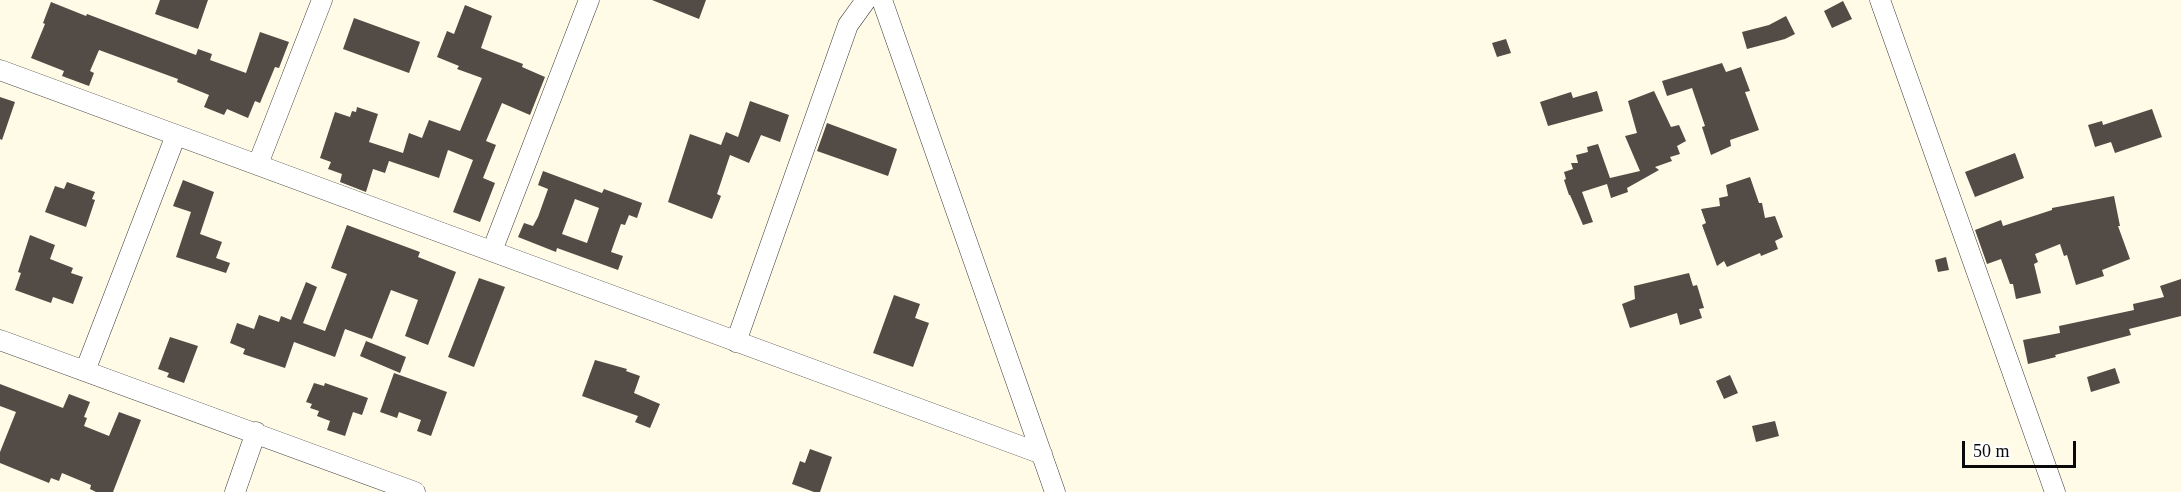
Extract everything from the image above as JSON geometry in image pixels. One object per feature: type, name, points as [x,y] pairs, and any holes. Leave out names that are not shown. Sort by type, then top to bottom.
[{"type":"street","points":[[258,164],[322,0]]},
{"type":"street","points":[[492,251],[589,0]]},
{"type":"street","points":[[736,342],[848,25],[866,0]]},
{"type":"street","points":[[882,0],[1055,492]]},
{"type":"street","points":[[1880,0],[2055,492]]},
{"type":"street","points":[[0,70],[1042,454]]},
{"type":"street","points":[[85,371],[176,135]]},
{"type":"street","points":[[0,340],[416,492]]},
{"type":"street","points":[[235,492],[256,432]]},
{"type":"building","points":[[160,0],[208,0],[198,29],[155,14]]},
{"type":"building","points":[[652,0],[706,0],[699,19]]},
{"type":"building","points":[[1843,1],[1852,19],[1832,28],[1824,11]]},
{"type":"building","points":[[51,2],[196,55],[198,49],[212,54],[210,60],[246,73],[260,32],[289,42],[279,68],[275,67],[260,103],[255,101],[248,118],[227,109],[224,115],[204,107],[209,95],[177,82],[178,79],[99,50],[90,71],[94,73],[89,86],[62,76],[64,71],[31,58]]},
{"type":"building","points":[[465,5],[492,16],[481,48],[523,64],[522,67],[545,77],[530,115],[502,103],[486,141],[496,145],[483,178],[495,183],[480,222],[453,212],[473,160],[448,150],[439,178],[389,161],[385,173],[373,169],[366,192],[340,182],[342,174],[328,169],[331,162],[320,158],[335,112],[350,117],[352,111],[356,112],[357,107],[378,114],[369,142],[403,153],[409,133],[422,138],[429,120],[460,131],[482,78],[457,69],[459,66],[437,57],[447,31],[454,34]]},
{"type":"building","points":[[1786,16],[1795,34],[1747,49],[1742,32],[1769,25]]},
{"type":"building","points":[[354,18],[420,42],[409,73],[343,49]]},
{"type":"building","points":[[1506,39],[1511,53],[1497,57],[1492,43]]},
{"type":"building","points":[[1722,63],[1726,72],[1741,67],[1750,91],[1745,92],[1759,130],[1730,140],[1731,146],[1711,155],[1702,127],[1705,126],[1692,88],[1667,96],[1662,81]]},
{"type":"building","points":[[1597,91],[1603,111],[1548,126],[1540,102],[1571,92],[1573,98]]},
{"type":"building","points":[[1654,91],[1671,127],[1679,125],[1686,141],[1677,146],[1680,154],[1670,157],[1672,161],[1655,167],[1659,170],[1627,188],[1628,192],[1611,198],[1607,184],[1582,192],[1593,222],[1583,225],[1569,195],[1564,172],[1573,169],[1571,163],[1578,163],[1576,155],[1588,152],[1587,147],[1598,144],[1610,178],[1640,171],[1625,136],[1637,133],[1628,101]]},
{"type":"building","points":[[0,97],[15,102],[2,140],[0,139]]},
{"type":"building","points":[[750,101],[789,115],[780,142],[761,135],[749,163],[730,155],[717,194],[721,196],[712,219],[668,202],[690,134],[721,145],[726,132],[738,137]]},
{"type":"building","points":[[2152,109],[2162,137],[2115,153],[2111,142],[2095,147],[2088,125],[2102,121],[2103,125]]},
{"type":"building","points":[[827,123],[897,149],[888,176],[817,151]]},
{"type":"building","points":[[2015,153],[2024,178],[1975,197],[1965,172]]},
{"type":"building","points":[[543,171],[602,193],[604,189],[642,203],[637,218],[629,215],[625,225],[621,224],[611,252],[623,256],[618,270],[557,248],[556,252],[518,237],[524,223],[533,226],[538,217],[548,189],[538,185]],"holes":[[[575,199],[599,208],[587,243],[562,234]]]},
{"type":"building","points":[[1750,177],[1759,203],[1762,203],[1765,218],[1775,216],[1783,237],[1775,241],[1778,249],[1761,256],[1760,253],[1727,267],[1724,261],[1717,266],[1702,225],[1706,223],[1701,209],[1720,206],[1719,198],[1728,196],[1726,185]]},
{"type":"building","points":[[183,180],[214,192],[200,234],[222,242],[216,258],[230,263],[226,273],[176,257],[191,212],[173,206]]},
{"type":"building","points":[[67,182],[95,192],[92,199],[95,200],[86,227],[45,212],[55,186],[64,189]]},
{"type":"building","points":[[2114,196],[2120,226],[2118,226],[2130,259],[2102,270],[2104,276],[2076,285],[2067,255],[2064,256],[2060,244],[2035,254],[2038,262],[2034,264],[2041,293],[2016,299],[2013,284],[2010,284],[2001,259],[1987,264],[1975,230],[2001,220],[2003,226],[2052,210],[2052,208]]},
{"type":"building","points":[[347,225],[420,252],[418,257],[456,272],[428,345],[405,336],[418,300],[391,290],[372,339],[345,329],[335,357],[294,342],[285,368],[243,354],[245,349],[230,343],[237,323],[254,329],[259,315],[279,322],[281,316],[291,320],[306,282],[317,287],[303,323],[325,331],[347,274],[331,268]]},
{"type":"building","points":[[30,235],[55,245],[50,259],[73,268],[71,273],[83,277],[73,304],[53,297],[51,303],[15,290],[21,273],[18,272]]},
{"type":"building","points":[[1946,257],[1949,270],[1938,272],[1935,260]]},
{"type":"building","points":[[1689,273],[1693,286],[1697,285],[1704,308],[1699,309],[1702,318],[1680,325],[1677,313],[1630,328],[1622,304],[1635,299],[1634,286]]},
{"type":"building","points":[[479,278],[505,287],[474,367],[448,357]]},
{"type":"building","points":[[2181,279],[2181,316],[2129,329],[2131,335],[2028,364],[2023,340],[2060,333],[2059,326],[2134,310],[2133,304],[2164,297],[2160,286]]},
{"type":"building","points":[[894,295],[920,304],[915,318],[929,323],[913,367],[873,353]]},
{"type":"building","points":[[170,337],[198,346],[184,383],[167,377],[169,373],[158,369]]},
{"type":"building","points":[[366,341],[406,357],[400,373],[360,356]]},
{"type":"building","points":[[595,360],[627,369],[626,371],[640,376],[634,393],[660,404],[650,428],[635,422],[638,416],[582,396]]},
{"type":"building","points":[[2115,368],[2120,383],[2091,392],[2087,377]]},
{"type":"building","points":[[394,373],[447,392],[431,436],[417,431],[421,420],[399,412],[397,418],[380,412]]},
{"type":"building","points":[[1730,375],[1738,393],[1724,399],[1716,381]]},
{"type":"building","points":[[314,383],[324,386],[325,383],[368,398],[362,415],[353,412],[345,436],[327,430],[330,421],[317,416],[319,411],[310,408],[312,404],[306,402]]},
{"type":"building","points":[[0,384],[63,408],[69,394],[90,402],[84,417],[87,418],[84,426],[109,436],[119,412],[141,420],[113,492],[96,492],[90,489],[91,485],[62,473],[59,481],[51,478],[49,483],[0,463],[0,452],[16,412],[0,406]]},
{"type":"building","points":[[1775,421],[1779,436],[1756,442],[1752,426]]},
{"type":"building","points":[[810,449],[832,457],[820,492],[792,484],[800,461],[805,463]]}]
